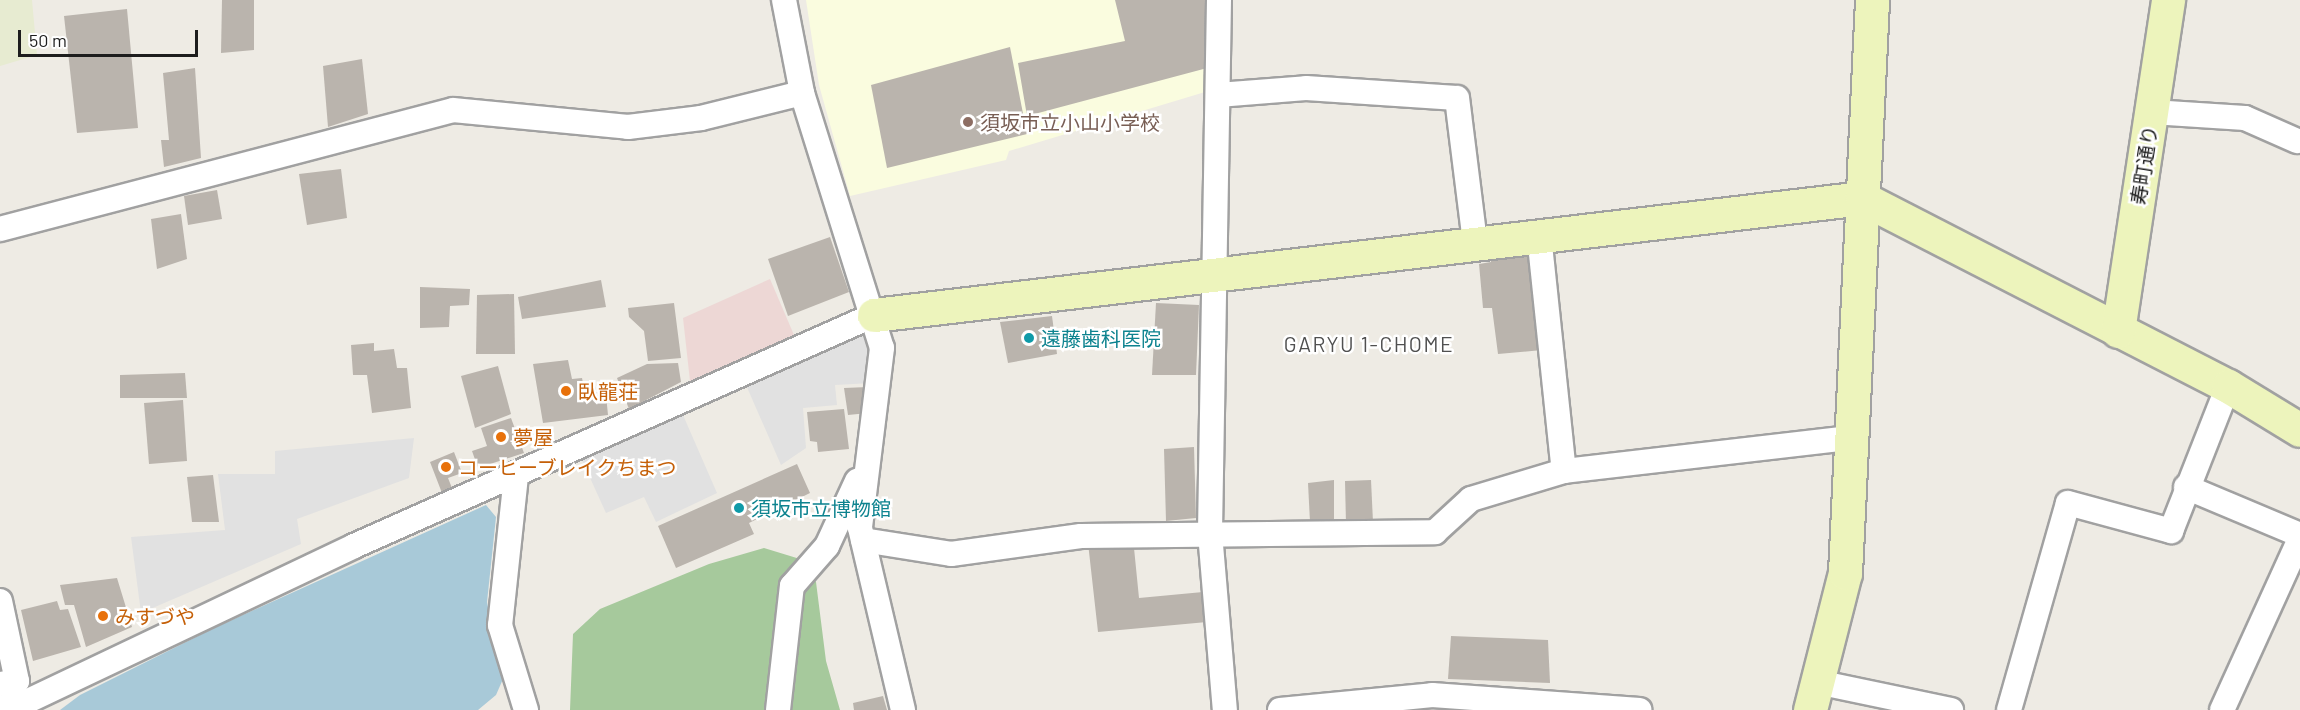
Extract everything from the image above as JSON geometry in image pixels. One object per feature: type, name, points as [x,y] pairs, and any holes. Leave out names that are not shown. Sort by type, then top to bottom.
[{"type":"street","points":[[784,0],[802,93],[882,348],[862,502],[863,540],[903,710]]},
{"type":"street","points":[[1219,0],[1210,533],[1225,710]]},
{"type":"street","points":[[1872,0],[1845,573],[1814,696],[1951,710]]},
{"type":"street","name":"寿町通り","points":[[2118,331],[2168,0]]},
{"type":"street","points":[[1218,95],[1306,88],[1457,98],[1476,242]]},
{"type":"street","points":[[0,229],[453,110],[628,127],[701,118],[802,93]]},
{"type":"street","points":[[2152,112],[2244,118],[2297,141]]},
{"type":"street","points":[[0,708],[28,701],[268,586],[873,315],[1476,242],[1862,198],[2228,386],[2300,430]]},
{"type":"street","points":[[1539,235],[1564,471]]},
{"type":"street","points":[[2009,710],[2068,502],[2170,531],[2186,486],[2228,386]]},
{"type":"street","points":[[863,540],[951,554],[1081,536],[1436,532],[1471,499],[1564,471],[1851,438]]},
{"type":"street","points":[[516,476],[500,625],[526,710]]},
{"type":"street","points":[[777,710],[792,586],[827,546],[860,476]]},
{"type":"street","points":[[2186,486],[2300,537],[2222,710]]},
{"type":"street","points":[[0,601],[17,681],[0,684]]},
{"type":"street","points":[[1280,710],[1432,695],[1639,710]]},
{"type":"shaded area","points":[[0,0],[32,0],[37,55],[0,66]]},
{"type":"shaded area","name":"須坂市立小山小学校","points":[[806,0],[1204,0],[1205,92],[1009,151],[1006,160],[850,196],[819,85]]},
{"type":"shaded area","points":[[770,279],[794,335],[690,381],[683,318]]},
{"type":"shaded area","points":[[865,331],[872,383],[835,385],[837,405],[803,408],[806,448],[781,465],[746,385]]},
{"type":"shaded area","points":[[683,415],[717,493],[656,522],[644,497],[606,513],[581,458]]},
{"type":"shaded area","points":[[414,438],[409,478],[297,519],[301,544],[141,613],[131,537],[225,530],[218,474],[275,474],[275,451]]},
{"type":"green space","points":[[764,548],[800,559],[816,582],[826,661],[840,710],[570,710],[573,634],[600,609],[709,564]]},
{"type":"water","points":[[486,505],[496,517],[487,602],[503,679],[496,695],[478,710],[60,710],[80,695],[212,629]]},
{"type":"building","points":[[222,0],[254,0],[254,50],[221,53]]},
{"type":"building","points":[[1115,0],[1213,0],[1226,63],[1027,116],[1018,63],[1125,41]]},
{"type":"building","points":[[127,9],[138,128],[77,133],[64,16]]},
{"type":"building","points":[[1010,47],[1027,134],[887,168],[871,85]]},
{"type":"building","points":[[362,59],[368,114],[328,127],[323,66]]},
{"type":"building","points":[[195,68],[201,158],[164,167],[161,140],[169,140],[163,73]]},
{"type":"building","points":[[341,169],[347,218],[307,225],[299,174]]},
{"type":"building","points":[[217,190],[222,219],[188,225],[184,196]]},
{"type":"building","points":[[181,214],[187,259],[157,269],[151,219]]},
{"type":"building","points":[[830,237],[849,292],[788,316],[768,259]]},
{"type":"building","points":[[1531,250],[1542,350],[1498,354],[1492,308],[1483,308],[1479,264],[1491,262],[1490,255]]},
{"type":"building","points":[[601,280],[606,307],[522,319],[518,297]]},
{"type":"building","points":[[420,287],[470,289],[469,305],[450,306],[449,327],[420,328]]},
{"type":"building","points":[[514,294],[515,354],[476,354],[477,295]]},
{"type":"building","points":[[674,303],[681,358],[648,361],[644,331],[629,317],[628,308]]},
{"type":"building","points":[[1156,303],[1199,305],[1196,375],[1152,375]]},
{"type":"building","name":"遠藤歯科医院","points":[[1052,316],[1057,354],[1008,363],[1000,322]]},
{"type":"building","points":[[374,343],[374,351],[394,349],[397,368],[407,368],[411,408],[372,413],[367,375],[353,375],[351,345]]},
{"type":"building","name":"臥龍荘","points":[[568,360],[572,379],[582,378],[584,388],[595,386],[597,395],[606,395],[608,415],[543,423],[533,364]]},
{"type":"building","points":[[678,363],[681,382],[629,409],[617,378],[647,364]]},
{"type":"building","points":[[498,366],[511,414],[475,428],[461,376]]},
{"type":"building","points":[[185,373],[187,398],[120,398],[120,375]]},
{"type":"building","points":[[868,387],[868,413],[848,415],[844,388]]},
{"type":"building","points":[[183,400],[187,461],[149,464],[144,403]]},
{"type":"building","points":[[844,409],[849,449],[818,452],[817,442],[810,441],[807,412]]},
{"type":"building","name":"夢屋","points":[[511,418],[524,453],[478,468],[472,451],[487,446],[481,428]]},
{"type":"building","points":[[1194,447],[1196,518],[1166,521],[1164,449]]},
{"type":"building","name":"コーヒーブレイクちまつ","points":[[454,452],[462,473],[448,478],[452,488],[442,493],[430,462]]},
{"type":"building","name":"須坂市立博物館","points":[[797,464],[810,493],[749,523],[754,534],[676,568],[658,526]]},
{"type":"building","points":[[213,475],[219,522],[192,522],[187,477]]},
{"type":"building","points":[[1334,480],[1334,522],[1310,522],[1308,483]]},
{"type":"building","points":[[1371,480],[1373,522],[1346,524],[1345,481]]},
{"type":"building","points":[[1133,538],[1139,598],[1203,592],[1207,622],[1098,632],[1088,543]]},
{"type":"building","name":"みすづや","points":[[117,578],[132,627],[86,647],[74,605],[65,605],[60,585]]},
{"type":"building","points":[[57,601],[60,610],[68,609],[81,647],[33,661],[21,610]]},
{"type":"building","points":[[1451,636],[1548,640],[1550,683],[1448,679]]},
{"type":"building","points":[[883,696],[887,710],[854,710],[853,703]]},
{"type":"place","name":"須坂市立小山小学校","points":[[968,122]]},
{"type":"place","name":"遠藤歯科医院","points":[[1029,338]]},
{"type":"place","name":"臥龍荘","points":[[566,391]]},
{"type":"place","name":"夢屋","points":[[501,437]]},
{"type":"place","name":"コーヒーブレイクちまつ","points":[[446,467]]},
{"type":"place","name":"須坂市立博物館","points":[[739,508]]},
{"type":"place","name":"みすづや","points":[[103,616]]},
{"type":"district","name":"GARYU 1-CHOME","points":[[1369,344]]}]
